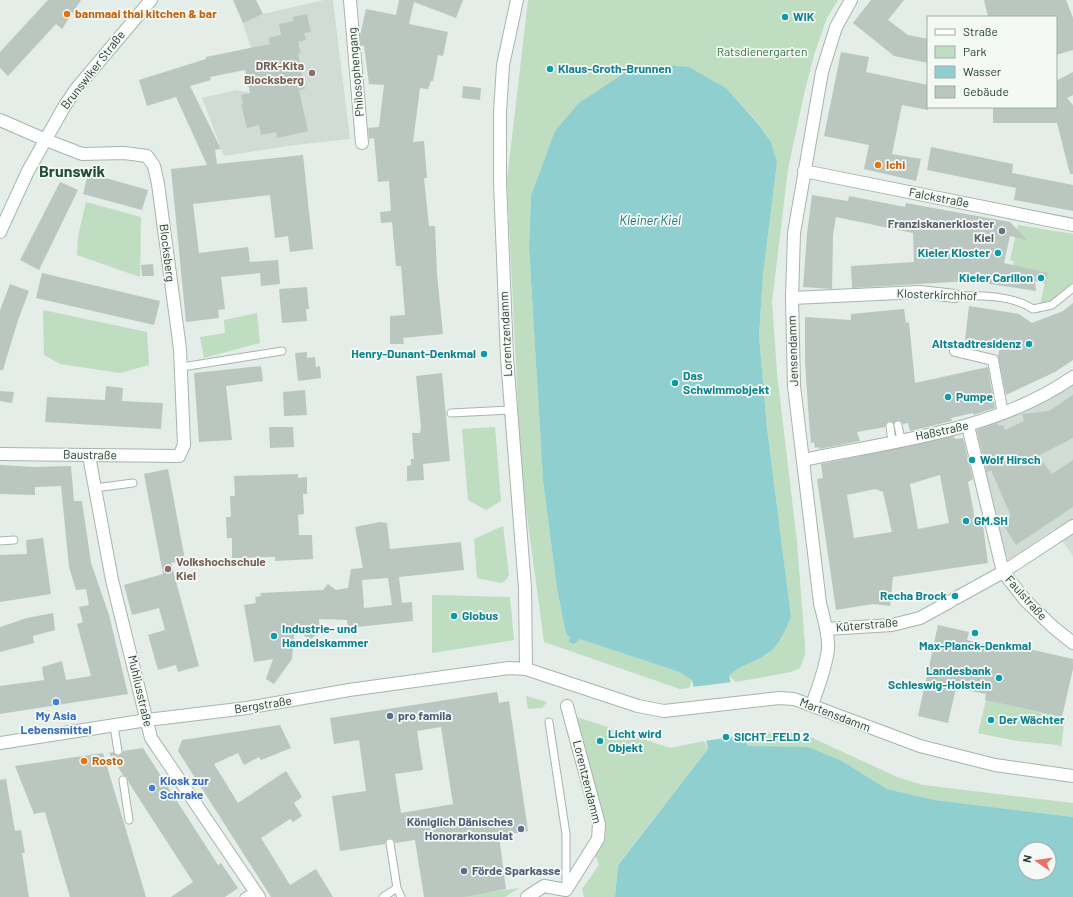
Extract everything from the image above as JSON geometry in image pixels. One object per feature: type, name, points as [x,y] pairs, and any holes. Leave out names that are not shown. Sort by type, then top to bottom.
[{"type":"street","name":"Brunswiker Straße","points":[[0,232],[28,171],[58,116],[76,89],[151,0]]},
{"type":"street","name":"Philosophengang","points":[[350,0],[362,143]]},
{"type":"street","name":"Jensendamm","points":[[812,705],[826,664],[828,647],[826,629],[820,603],[794,386],[792,298],[794,233],[822,72],[836,27],[851,0]]},
{"type":"street","name":"Lorentzendamm","points":[[514,1],[503,65],[500,112],[500,187],[510,410],[524,588],[526,669]]},
{"type":"street","points":[[0,120],[46,140]]},
{"type":"street","name":"Blocksberg","points":[[46,140],[82,154],[134,153],[147,156],[151,160],[158,184],[182,367],[184,445],[179,456]]},
{"type":"street","name":"Falckstraße","points":[[804,171],[1073,225]]},
{"type":"street","name":"Klosterkirchhof","points":[[792,298],[920,292],[955,296]]},
{"type":"street","points":[[955,351],[993,360],[1004,414]]},
{"type":"street","name":"Haßstraße","points":[[803,460],[968,426],[1004,414],[1064,384],[1073,377]]},
{"type":"street","name":"Faulstraße","points":[[968,426],[1003,572],[1026,601],[1052,627],[1073,643]]},
{"type":"street","name":"Baustraße","points":[[0,454],[179,456]]},
{"type":"street","name":"Muhliusstraße","points":[[89,456],[112,580],[151,738],[252,895]]},
{"type":"street","name":"Küterstraße","points":[[826,629],[892,625],[920,618],[1003,572],[1073,526]]},
{"type":"street","name":"Bergstraße","points":[[0,744],[146,720],[247,708],[349,690],[492,669],[526,669]]},
{"type":"street","name":"Martensdamm","points":[[526,669],[651,709],[664,711],[695,709],[779,698],[794,699],[920,746],[995,765],[1073,776]]},
{"type":"street","name":"Lorentzendamm","points":[[567,706],[599,824],[598,839],[567,894]]},
{"type":"street","points":[[527,897],[544,886],[567,894]]},
{"type":"lane","name":"Klosterkirchhof","points":[[955,296],[979,295],[1024,304],[1033,309],[1052,305],[1073,288]]},
{"type":"lane","points":[[182,367],[282,351]]},
{"type":"lane","points":[[451,413],[510,410]]},
{"type":"lane","points":[[896,441],[898,425]]},
{"type":"lane","points":[[890,426],[896,441]]},
{"type":"lane","points":[[95,488],[133,483]]},
{"type":"lane","points":[[0,541],[14,540]]},
{"type":"lane","points":[[549,722],[566,834],[567,894]]},
{"type":"lane","points":[[114,726],[118,751]]},
{"type":"lane","points":[[123,780],[129,820]]},
{"type":"lane","points":[[390,844],[397,888],[401,897]]},
{"type":"lane","points":[[383,897],[397,888]]},
{"type":"shaded area","name":"DRK-Kita Blocksberg","points":[[324,0],[333,0],[350,139],[295,145],[224,156],[202,98],[236,90],[250,93],[282,79],[269,38],[270,44],[251,48],[243,23],[263,14]]},
{"type":"shaded area","points":[[1073,377],[1073,556],[1054,529],[1008,560],[968,426]]},
{"type":"green space","name":"Ratsdienergarten","points":[[528,0],[838,0],[827,18],[814,55],[804,94],[788,169],[772,302],[777,373],[797,542],[805,645],[805,655],[800,668],[791,672],[736,682],[729,676],[736,668],[768,654],[791,617],[767,428],[759,336],[763,275],[777,162],[771,142],[760,125],[727,89],[531,196],[529,247],[543,480],[557,589],[566,634],[679,672],[692,680],[689,688],[680,689],[544,642],[521,471],[507,180]]},
{"type":"green space","points":[[86,202],[141,217],[140,277],[77,255],[78,236]]},
{"type":"green space","points":[[1018,225],[1073,234],[1073,285],[1038,314],[1047,273],[1012,266],[1014,261],[1010,260]]},
{"type":"green space","points":[[43,310],[147,332],[149,365],[120,373],[60,364],[44,355]]},
{"type":"green space","points":[[257,313],[260,343],[204,358],[200,337],[225,333],[224,320]]},
{"type":"green space","points":[[495,427],[501,501],[486,510],[468,500],[462,429]]},
{"type":"green space","points":[[503,526],[509,575],[506,580],[501,583],[477,578],[474,539]]},
{"type":"green space","points":[[432,595],[510,597],[514,640],[432,653]]},
{"type":"green space","points":[[526,696],[547,702],[542,708],[528,709]]},
{"type":"green space","points":[[986,700],[1065,718],[1061,747],[1058,745],[1017,741],[978,733]]},
{"type":"green space","points":[[571,715],[670,748],[704,741],[708,749],[618,864],[615,897],[584,897],[582,889],[599,865],[592,847],[606,834],[599,801]]},
{"type":"green space","points":[[783,732],[806,735],[897,777],[923,785],[1073,803],[1073,817],[935,800],[887,789],[842,761],[748,746],[751,735]]},
{"type":"green space","points":[[519,888],[505,897],[464,897],[468,895]]},
{"type":"water","name":"Kleiner Kiel","points":[[665,65],[689,67],[727,89],[760,126],[771,142],[777,162],[763,275],[759,336],[767,428],[791,617],[781,637],[771,651],[742,666],[729,676],[748,746],[808,747],[842,761],[887,789],[935,800],[1073,817],[1073,897],[615,897],[618,865],[708,749],[692,680],[679,672],[580,639],[574,644],[569,642],[570,637],[566,634],[557,589],[543,480],[529,247],[531,196],[555,131],[579,103],[626,72]]},
{"type":"pier","points":[[733,682],[747,735],[704,741],[692,687]]},
{"type":"building","points":[[48,0],[81,0],[62,29],[56,24],[8,76],[0,68],[0,52]]},
{"type":"building","points":[[233,0],[256,0],[263,14],[243,23]]},
{"type":"building","points":[[399,0],[463,0],[456,18],[414,2],[409,24],[448,32],[443,56],[438,55],[433,81],[431,81],[428,89],[420,88],[413,142],[424,141],[427,178],[424,178],[429,226],[435,226],[437,274],[443,334],[403,338],[404,344],[390,344],[390,316],[405,315],[401,266],[396,266],[392,222],[381,223],[380,212],[391,211],[389,181],[378,182],[374,138],[369,139],[368,128],[379,127],[384,85],[369,84],[364,46],[361,45],[360,35],[366,9],[396,15]]},
{"type":"building","points":[[871,0],[904,0],[888,20],[908,35],[927,39],[927,63],[894,56],[853,23]]},
{"type":"building","points":[[984,0],[1066,0],[1073,18],[1073,50],[1057,55],[1057,16],[988,16]]},
{"type":"building","points":[[307,14],[311,32],[304,33],[306,40],[298,42],[301,53],[298,54],[305,89],[299,90],[308,131],[277,138],[276,132],[261,135],[259,125],[247,128],[241,104],[243,104],[241,95],[250,93],[245,70],[210,77],[211,80],[190,86],[221,149],[215,150],[217,164],[303,155],[313,249],[290,252],[288,236],[275,238],[270,195],[193,204],[199,253],[248,247],[250,262],[278,260],[280,284],[261,286],[260,273],[221,277],[225,309],[218,310],[219,318],[186,322],[171,169],[207,165],[176,97],[147,106],[139,80],[206,59],[206,57],[270,44],[268,38],[281,35],[279,24],[294,21],[293,17]]},
{"type":"building","points":[[841,52],[869,57],[866,72],[927,85],[928,110],[902,105],[892,154],[921,159],[916,181],[864,169],[869,145],[824,136]]},
{"type":"building","points":[[1073,72],[1073,95],[1067,98],[1073,105],[1073,174],[1070,174],[1057,123],[993,123],[993,108],[1057,108],[1057,80]]},
{"type":"building","points":[[463,86],[481,88],[480,100],[462,98]]},
{"type":"building","points":[[931,147],[1013,164],[1012,173],[1073,185],[1073,211],[1014,200],[1016,188],[927,170]]},
{"type":"building","points":[[88,173],[148,190],[142,210],[83,194]]},
{"type":"building","points":[[60,182],[78,190],[39,270],[20,260]]},
{"type":"building","points":[[812,195],[848,201],[849,196],[905,207],[906,203],[1010,222],[1027,240],[1010,236],[1004,263],[1048,273],[1045,283],[1035,281],[1036,291],[969,281],[852,288],[851,266],[914,262],[913,233],[836,217],[833,235],[832,289],[803,287]]},
{"type":"building","points":[[153,264],[154,276],[142,276],[141,265]]},
{"type":"building","points":[[42,273],[160,301],[154,325],[36,298]]},
{"type":"building","points":[[10,284],[29,291],[18,320],[3,370],[0,370],[0,310]]},
{"type":"building","points":[[307,287],[309,309],[306,309],[307,321],[282,323],[279,289]]},
{"type":"building","name":"Altstadtresidenz","points":[[1073,303],[1073,360],[1055,372],[1006,395],[998,356],[1000,347],[965,340],[969,306],[1019,314],[1032,323],[1063,311]]},
{"type":"building","points":[[904,309],[906,323],[909,322],[915,383],[988,367],[995,408],[973,415],[973,413],[951,418],[952,421],[910,431],[908,423],[903,424],[899,420],[894,423],[889,421],[885,427],[857,432],[860,441],[819,449],[819,447],[815,448],[814,442],[811,443],[809,421],[805,362],[805,317],[851,320],[851,314]]},
{"type":"building","points":[[307,352],[307,358],[315,357],[316,367],[320,366],[321,378],[298,381],[295,353]]},
{"type":"building","points":[[261,366],[263,381],[226,386],[232,440],[199,442],[194,373]]},
{"type":"building","points":[[442,373],[450,461],[423,464],[424,480],[407,481],[407,466],[411,465],[411,459],[414,459],[412,433],[420,433],[421,427],[416,376]]},
{"type":"building","points":[[106,386],[123,388],[122,401],[163,403],[161,429],[45,422],[47,397],[105,400]]},
{"type":"building","points":[[305,390],[307,415],[284,416],[283,392]]},
{"type":"building","points":[[0,391],[14,392],[12,403],[0,401]]},
{"type":"building","points":[[1073,395],[1073,438],[1038,456],[1052,474],[1073,460],[1073,507],[1016,545],[1002,523],[1011,516],[991,470],[987,472],[977,430],[998,423],[999,426],[1003,425],[1005,430],[1024,421],[1022,414],[1049,411]]},
{"type":"building","points":[[269,427],[293,427],[294,447],[270,448]]},
{"type":"building","name":"GM.SH","points":[[954,436],[955,439],[963,438],[973,479],[968,482],[975,519],[982,518],[988,563],[893,577],[890,606],[873,604],[836,610],[817,479],[823,478],[821,464]],"holes":[[[940,475],[949,523],[918,529],[910,484]],[[875,489],[883,492],[892,532],[854,538],[847,495]]]},
{"type":"building","points":[[0,465],[35,467],[71,466],[74,501],[82,501],[91,563],[109,615],[128,694],[0,714],[0,686],[44,680],[42,667],[62,661],[66,680],[91,676],[77,624],[83,622],[79,607],[89,605],[86,589],[76,590],[69,567],[61,486],[35,487],[35,495],[0,494]]},
{"type":"building","name":"Volkshochschule Kiel","points":[[168,469],[185,560],[171,563],[199,666],[178,672],[176,665],[158,670],[148,635],[165,630],[159,608],[132,615],[124,585],[163,574],[144,474]]},
{"type":"building","points":[[298,474],[298,478],[307,477],[307,494],[303,494],[304,514],[298,515],[299,535],[312,535],[313,559],[275,561],[275,557],[232,558],[232,538],[227,538],[226,517],[231,517],[230,496],[235,496],[234,476]]},
{"type":"building","points":[[380,522],[387,523],[390,549],[461,542],[464,570],[399,577],[402,603],[412,602],[413,621],[348,628],[347,620],[319,619],[320,631],[309,641],[295,625],[292,659],[274,684],[266,679],[273,659],[254,662],[244,605],[256,603],[255,597],[261,596],[260,593],[323,590],[328,584],[336,590],[348,588],[351,569],[363,568],[355,527]],"holes":[[[388,578],[392,605],[364,608],[362,580]]]},
{"type":"building","points":[[43,538],[51,594],[0,602],[0,555],[27,554],[26,540]]},
{"type":"building","points":[[53,613],[55,630],[33,636],[34,643],[0,652],[0,627],[27,618]]},
{"type":"building","name":"Landesbank Schleswig-Holstein","points":[[938,625],[969,632],[967,640],[997,647],[998,642],[1073,659],[1073,669],[1062,717],[985,700],[986,694],[956,688],[948,723],[918,716]]},
{"type":"building","points":[[497,692],[499,703],[509,701],[528,831],[499,836],[506,889],[464,897],[424,897],[415,840],[395,843],[394,840],[390,838],[387,839],[385,844],[340,851],[332,796],[366,791],[359,740],[334,744],[330,718]],"holes":[[[441,727],[453,804],[401,813],[395,774],[423,770],[417,731]]]},
{"type":"building","points":[[280,725],[291,748],[261,760],[259,757],[244,765],[238,753],[214,764],[238,803],[286,771],[302,797],[294,803],[302,816],[293,822],[290,819],[261,838],[290,885],[316,869],[333,897],[271,897],[178,751],[182,740]]},
{"type":"building","points":[[143,748],[218,865],[221,863],[238,888],[225,897],[171,897],[193,882],[129,783],[127,777],[123,775],[109,753],[113,752],[118,756],[121,755],[123,751]]},
{"type":"building","points":[[103,753],[146,897],[70,897],[45,812],[34,814],[15,766]]},
{"type":"building","points":[[6,779],[15,831],[21,830],[25,853],[22,853],[29,897],[0,897],[0,780]]},
{"type":"place","name":"banmaai thai kitchen & bar","points":[[67,14]]},
{"type":"place","name":"WIK","points":[[785,17]]},
{"type":"place","name":"Klaus-Groth-Brunnen","points":[[550,69]]},
{"type":"place","name":"DRK-Kita Blocksberg","points":[[312,73]]},
{"type":"place","name":"Ichi","points":[[878,165]]},
{"type":"place","name":"Franziskanerkloster Kiel","points":[[1002,231]]},
{"type":"place","name":"Kieler Kloster","points":[[998,253]]},
{"type":"place","name":"Kieler Carillon","points":[[1041,278]]},
{"type":"place","name":"Altstadtresidenz","points":[[1029,344]]},
{"type":"place","name":"Henry-Dunant-Denkmal","points":[[484,354]]},
{"type":"place","name":"Das Schwimmobjekt","points":[[675,383]]},
{"type":"place","name":"Pumpe","points":[[948,397]]},
{"type":"place","name":"Wolf Hirsch","points":[[972,460]]},
{"type":"place","name":"GM.SH","points":[[966,521]]},
{"type":"place","name":"Volkshochschule Kiel","points":[[168,569]]},
{"type":"place","name":"Recha Brock","points":[[955,596]]},
{"type":"place","name":"Globus","points":[[454,616]]},
{"type":"place","name":"Max-Planck-Denkmal","points":[[975,633]]},
{"type":"place","name":"Industrie- und Handelskammer","points":[[274,636]]},
{"type":"place","name":"Landesbank Schleswig-Holstein","points":[[999,678]]},
{"type":"place","name":"My Asia Lebensmittel","points":[[56,702]]},
{"type":"place","name":"pro famila","points":[[390,716]]},
{"type":"place","name":"Der Wächter","points":[[991,720]]},
{"type":"place","name":"SICHT_FELD 2","points":[[726,737]]},
{"type":"place","name":"Licht wird Objekt","points":[[600,741]]},
{"type":"place","name":"Rosto","points":[[84,761]]},
{"type":"place","name":"Kiosk zur Schrake","points":[[152,788]]},
{"type":"place","name":"Königlich Dänisches Honorarkonsulat","points":[[521,829]]},
{"type":"place","name":"Förde Sparkasse","points":[[464,871]]},
{"type":"district","name":"Brunswik","points":[[72,171]]}]
